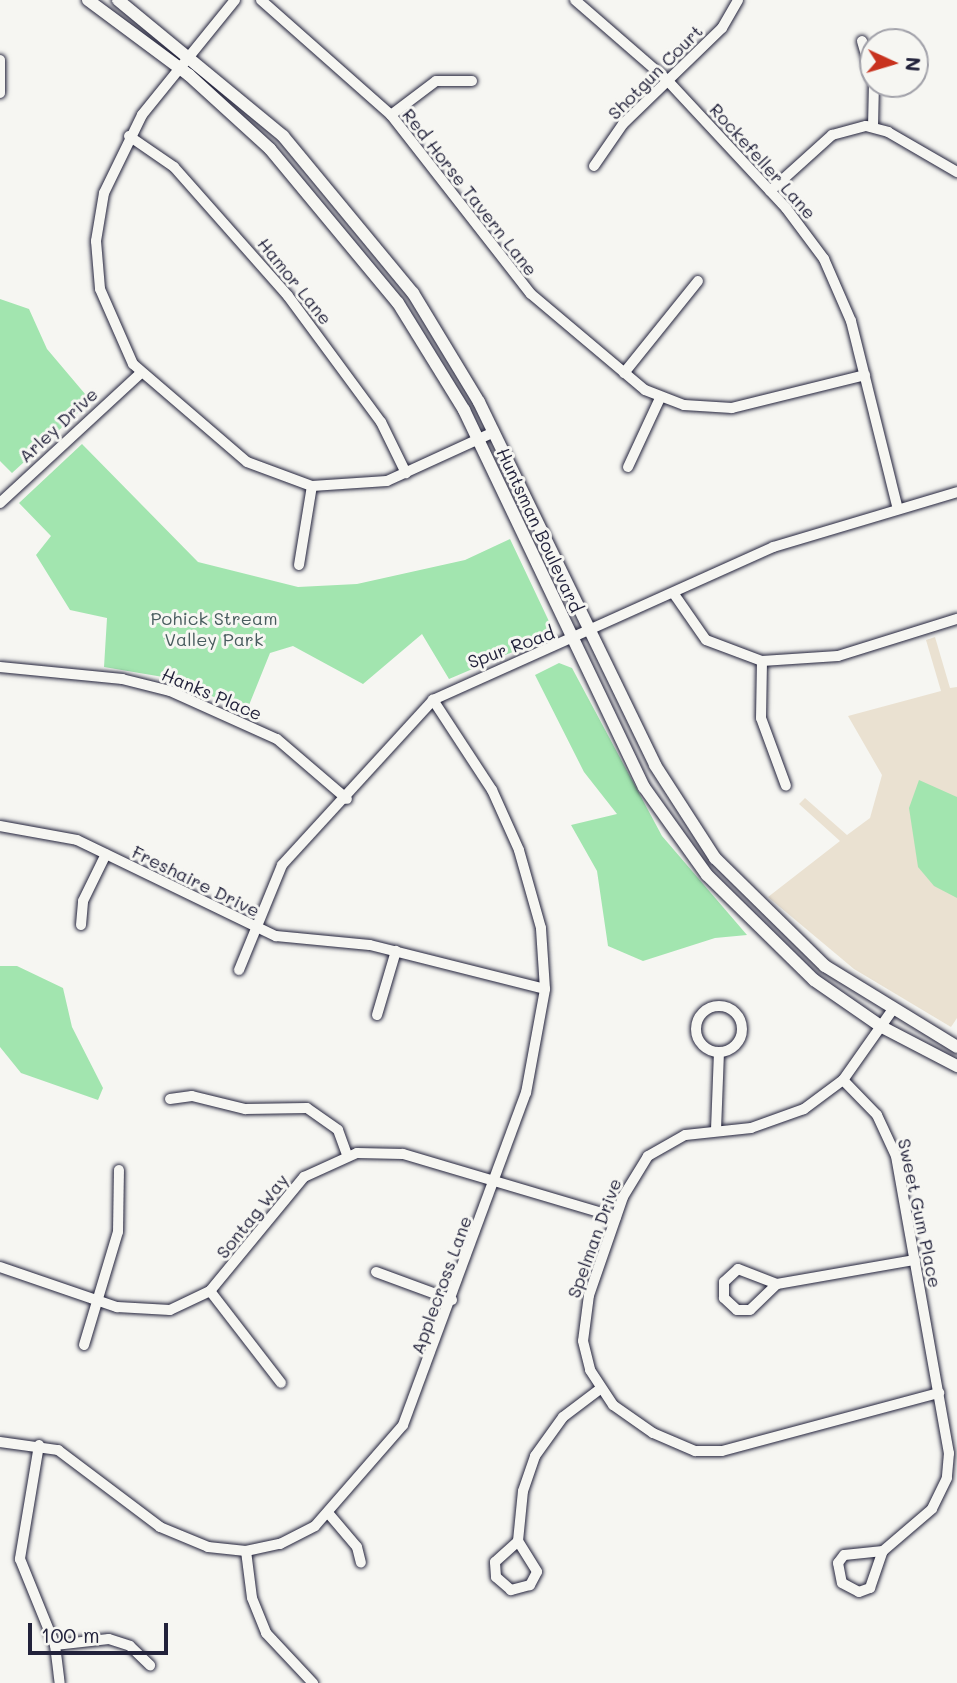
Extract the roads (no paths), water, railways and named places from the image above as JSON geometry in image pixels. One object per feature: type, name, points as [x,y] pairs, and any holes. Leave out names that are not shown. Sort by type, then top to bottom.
[{"type":"street","name":"Huntsman Boulevard","points":[[88,0],[180,68],[270,149],[354,242],[437,362],[479,440],[572,641],[644,787],[691,856],[793,963],[882,1027],[957,1066]]},
{"type":"street","name":"Huntsman Boulevard","points":[[118,0],[191,55],[283,136],[367,231],[452,353],[494,432],[655,765],[715,858],[804,949],[891,1012],[957,1047]]},
{"type":"street","points":[[235,0],[129,136],[104,193],[96,257],[109,320],[141,373],[247,462],[312,486],[366,486],[406,473],[494,432]]},
{"type":"street","name":"Red Horse Tavern Lane","points":[[261,0],[391,115],[515,279],[624,373],[660,398],[732,408],[865,375]]},
{"type":"street","name":"Rockefeller Lane","points":[[575,0],[667,80],[770,191],[834,278],[865,375],[897,506]]},
{"type":"street","name":"Shotgun Court","points":[[594,166],[667,80],[717,34],[738,0]]},
{"type":"street","points":[[0,60],[0,93]]},
{"type":"street","points":[[391,115],[436,81],[472,81]]},
{"type":"street","points":[[873,127],[874,98]]},
{"type":"street","points":[[770,191],[832,135],[873,127],[957,172]]},
{"type":"street","name":"Hamor Lane","points":[[129,136],[174,167],[288,296],[381,422],[406,473]]},
{"type":"street","points":[[624,373],[698,281]]},
{"type":"street","name":"Arley Drive","points":[[0,503],[141,373]]},
{"type":"street","points":[[628,467],[660,398]]},
{"type":"street","points":[[299,565],[312,486]]},
{"type":"street","name":"Spur Road","points":[[239,970],[282,865],[347,799],[407,721],[433,700],[463,682],[572,641],[773,547],[897,506],[957,492]]},
{"type":"street","points":[[674,594],[706,640],[762,661],[838,656],[957,619]]},
{"type":"street","points":[[762,661],[761,718],[786,786]]},
{"type":"street","name":"Hanks Place","points":[[0,667],[156,686],[277,739],[347,799]]},
{"type":"street","name":"Applecross Lane","points":[[0,1442],[39,1445],[77,1461],[160,1527],[208,1547],[246,1551],[293,1539],[328,1514],[403,1425],[452,1300],[535,1064],[545,989],[541,928],[519,850],[492,790],[433,700]]},
{"type":"street","name":"Freshaire Drive","points":[[0,826],[51,832],[106,854],[254,928],[396,951],[545,989]]},
{"type":"street","points":[[81,925],[83,901],[106,854]]},
{"type":"street","points":[[377,1015],[396,951]]},
{"type":"street","points":[[719,1006],[736,1014],[742,1033],[731,1049],[719,1053],[701,1044],[696,1026],[702,1014],[719,1006]]},
{"type":"street","name":"Spelman Drive","points":[[891,1012],[843,1080],[788,1117],[674,1139],[648,1156],[616,1217],[583,1321],[587,1359],[600,1389],[653,1433],[710,1452],[939,1393]]},
{"type":"street","points":[[716,1130],[719,1053]]},
{"type":"street","name":"Sweet Gum Place","points":[[843,1080],[877,1115],[892,1144],[949,1453],[944,1488],[926,1515],[883,1551]]},
{"type":"street","points":[[170,1100],[192,1096],[245,1109],[307,1108],[338,1130],[347,1155]]},
{"type":"street","name":"Sontag Way","points":[[210,1292],[292,1187],[347,1155],[402,1154],[494,1183],[553,1194],[616,1217]]},
{"type":"street","points":[[84,1345],[118,1232],[119,1170]]},
{"type":"street","points":[[777,1284],[750,1310],[732,1307],[723,1291],[728,1274],[738,1269],[777,1284],[915,1259]]},
{"type":"street","points":[[0,1267],[97,1301],[157,1312],[210,1292],[281,1383]]},
{"type":"street","points":[[376,1272],[452,1300]]},
{"type":"street","points":[[518,1541],[495,1562],[496,1577],[511,1590],[530,1585],[537,1572],[518,1541],[523,1491],[535,1455],[563,1417],[600,1389]]},
{"type":"street","points":[[39,1445],[20,1559],[54,1645],[60,1683]]},
{"type":"street","points":[[328,1514],[357,1547],[361,1563]]},
{"type":"street","points":[[246,1551],[252,1598],[266,1633],[313,1683]]},
{"type":"street","points":[[883,1551],[870,1588],[859,1591],[842,1583],[838,1563],[844,1555],[883,1551]]},
{"type":"street","points":[[54,1645],[109,1639],[150,1665]]},
{"type":"park label","name":"Pohick Stream Valley Park","points":[[214,629]]}]
